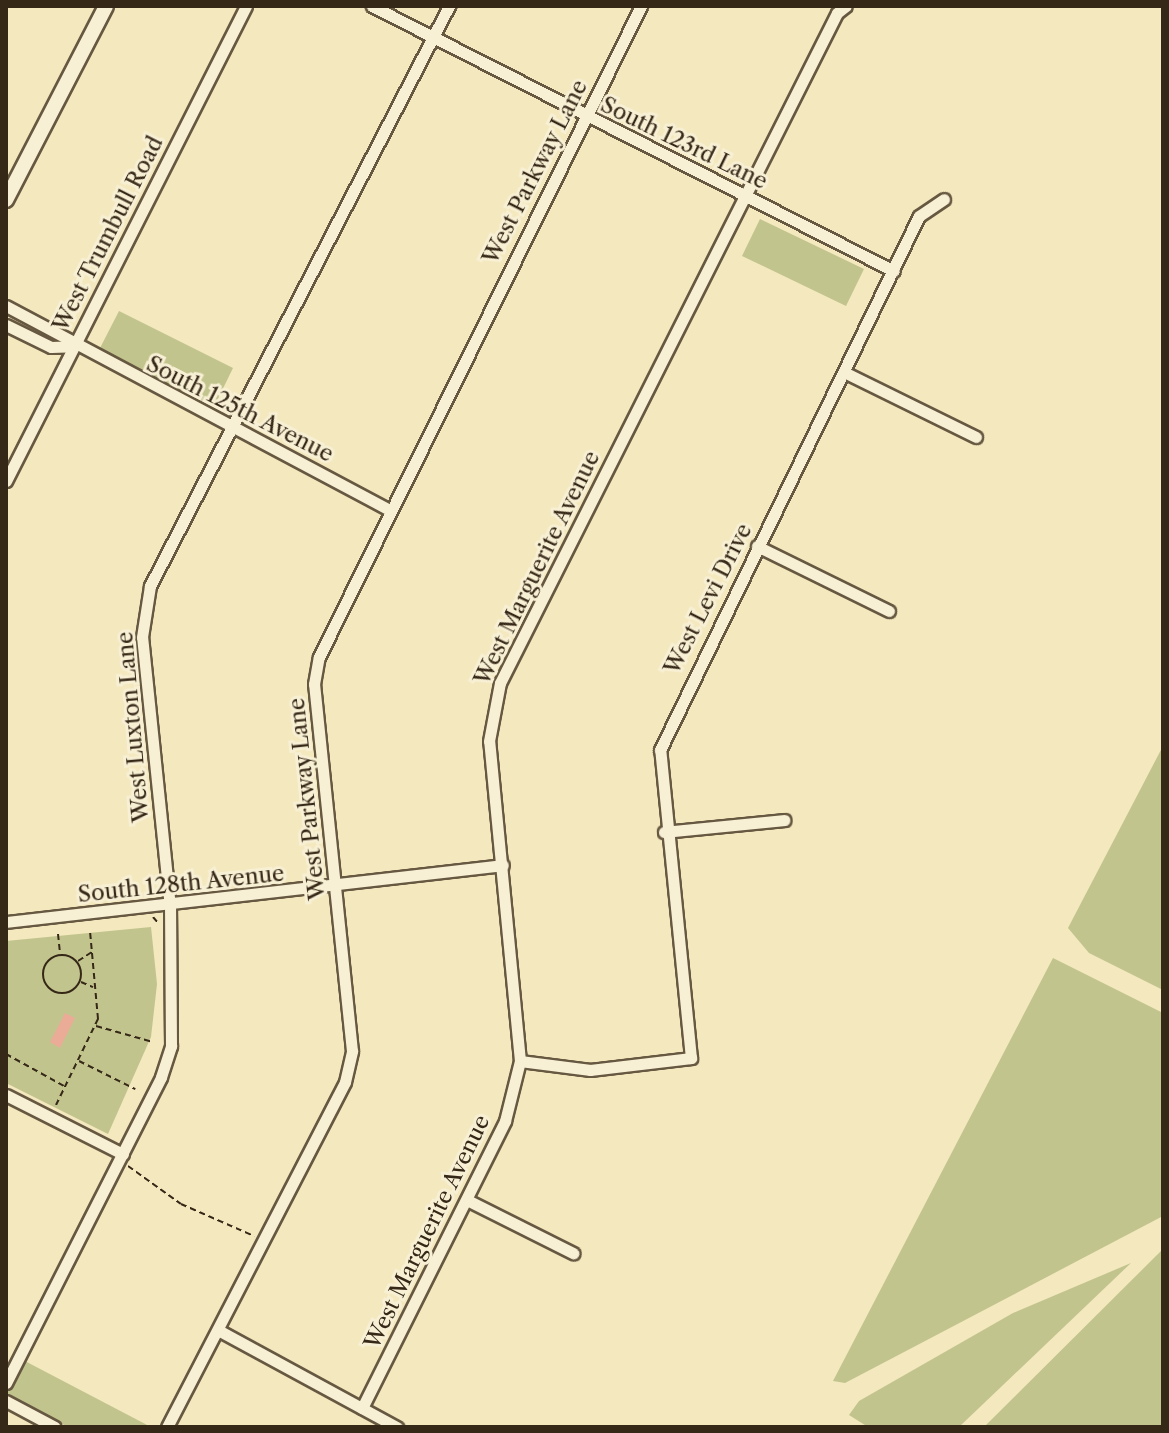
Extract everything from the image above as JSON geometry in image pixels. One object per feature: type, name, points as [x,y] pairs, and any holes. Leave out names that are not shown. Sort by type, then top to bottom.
[{"type":"street","points":[[6,200],[106,6]]},
{"type":"street","name":"West Trumbull Road","points":[[6,481],[246,6]]},
{"type":"street","name":"South 123rd Lane","points":[[372,6],[894,271]]},
{"type":"street","name":"West Luxton Lane","points":[[6,1383],[123,1154],[171,1046],[170,907],[142,637],[150,586],[229,425],[449,6]]},
{"type":"street","name":"West Parkway Lane","points":[[167,1427],[345,1082],[352,1051],[314,684],[328,632],[641,6]]},
{"type":"street","name":"West Marguerite Avenue","points":[[362,1408],[505,1121],[520,1061],[489,741],[500,683],[745,195],[846,6]]},
{"type":"street","name":"West Levi Drive","points":[[520,1061],[590,1070],[691,1058],[659,780],[668,725],[919,216],[944,199]]},
{"type":"street","name":"South 125th Avenue","points":[[6,306],[56,330],[74,346],[387,509]]},
{"type":"street","name":"South 125th Avenue","points":[[6,325],[51,347],[74,346]]},
{"type":"street","points":[[844,372],[976,437]]},
{"type":"street","points":[[757,546],[889,611]]},
{"type":"street","points":[[664,832],[784,820]]},
{"type":"street","name":"South 128th Avenue","points":[[6,922],[170,907],[503,865]]},
{"type":"street","points":[[6,1095],[123,1154]]},
{"type":"street","points":[[467,1200],[573,1253]]},
{"type":"street","points":[[218,1330],[397,1427]]},
{"type":"street","points":[[6,1401],[55,1427]]},
{"type":"path","points":[[55,1106],[95,1026],[96,987],[90,931]]},
{"type":"path","points":[[58,934],[60,955]]},
{"type":"path","points":[[77,962],[92,952]]},
{"type":"path","points":[[60,955],[77,962]]},
{"type":"path","points":[[60,955],[43,970],[48,987],[64,993],[80,981]]},
{"type":"path","points":[[77,962],[80,981]]},
{"type":"path","points":[[80,981],[96,987]]},
{"type":"path","points":[[95,1026],[153,1042]]},
{"type":"path","points":[[6,1054],[65,1087]]},
{"type":"path","points":[[78,1060],[135,1089]]},
{"type":"path","points":[[114,1171],[122,1175],[127,1165],[181,1204],[264,1241]]},
{"type":"green space","points":[[760,219],[864,269],[846,306],[742,256]]},
{"type":"green space","points":[[119,311],[233,368],[214,407],[99,350]]},
{"type":"green space","points":[[1163,746],[1163,990],[1089,953],[1068,928]]},
{"type":"green space","points":[[151,927],[157,984],[151,1037],[108,1134],[6,1083],[6,941]]},
{"type":"green space","points":[[1053,958],[1163,1013],[1163,1216],[845,1383],[833,1381]]},
{"type":"green space","points":[[1163,1249],[1163,1427],[984,1427]]},
{"type":"green space","points":[[1131,1263],[959,1427],[868,1427],[849,1415],[859,1401],[1013,1313]]},
{"type":"green space","points":[[23,1360],[151,1427],[68,1427],[6,1395]]},
{"type":"building","points":[[65,1013],[75,1018],[60,1048],[50,1042]]}]
